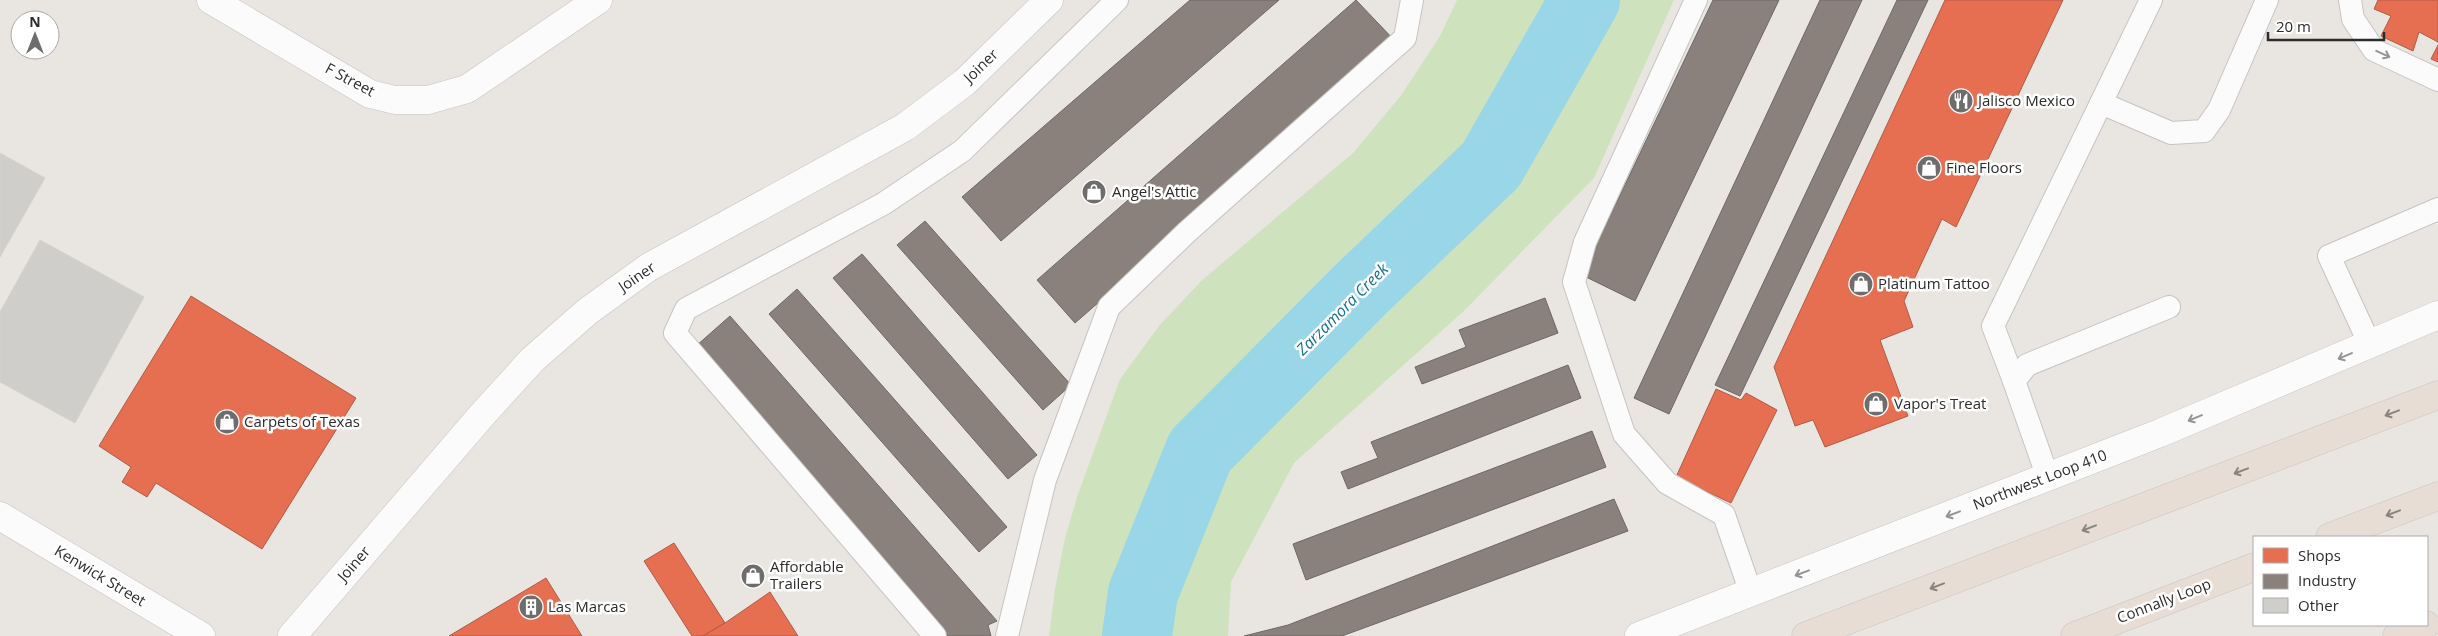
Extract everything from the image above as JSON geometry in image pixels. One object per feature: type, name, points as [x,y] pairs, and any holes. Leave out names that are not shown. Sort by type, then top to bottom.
[{"type":"highway","points":[[1806,636],[2438,396]]},
{"type":"highway","points":[[2333,536],[2438,496]]},
{"type":"highway","name":"Connally Loop","points":[[2075,636],[2253,567]]},
{"type":"highway","points":[[2397,636],[2423,626]]},
{"type":"street","name":"F Street","points":[[221,3],[370,94],[395,100],[428,100],[467,89],[598,0]]},
{"type":"street","name":"Joiner","points":[[292,636],[482,415],[532,360],[588,310],[649,267],[905,127],[965,82],[1049,0]]},
{"type":"street","name":"Northwest Loop 410","points":[[1638,636],[2048,478],[2438,315]]},
{"type":"street","name":"Kenwick Street","points":[[0,516],[201,636]]},
{"type":"lane","points":[[936,636],[675,333],[686,309],[882,204],[962,151],[1117,0]]},
{"type":"lane","points":[[1007,636],[1044,480],[1110,307],[1187,232],[1405,38],[1412,0]]},
{"type":"lane","points":[[1696,0],[1585,242],[1574,282],[1624,434],[1667,483],[1724,515],[1751,593]]},
{"type":"lane","points":[[2048,478],[1993,326],[2151,0]]},
{"type":"lane","points":[[2101,104],[2171,133],[2204,130],[2219,110],[2267,0]]},
{"type":"lane","points":[[2350,0],[2353,19],[2374,50],[2438,80]]},
{"type":"lane","points":[[2370,345],[2329,256],[2438,209]]},
{"type":"lane","points":[[2014,381],[2027,365],[2169,307]]},
{"type":"green space","points":[[1457,0],[1674,0],[1594,178],[1464,311],[1294,463],[1231,582],[1228,636],[1049,636],[1055,589],[1065,538],[1078,494],[1120,379],[1159,326],[1201,281],[1354,152],[1402,94],[1440,36]]},
{"type":"building: Shops","points":[[1945,0],[2063,0],[1956,227],[1942,219],[1904,301],[1913,327],[1880,340],[1908,416],[1825,447],[1813,420],[1795,426],[1774,367]]},
{"type":"building: Shops","points":[[2378,0],[2438,0],[2438,42],[2419,32],[2413,51],[2381,36],[2391,16],[2374,9]]},
{"type":"building: Shops","points":[[2438,45],[2438,62],[2431,59]]},
{"type":"building: Shops","name":"Carpets of Texas","points":[[191,296],[356,398],[262,549],[156,483],[147,497],[122,482],[131,467],[99,446]]},
{"type":"building: Shops","points":[[1716,389],[1741,400],[1746,393],[1777,410],[1731,503],[1676,477]]},
{"type":"building: Shops","points":[[674,543],[725,623],[703,636],[692,636],[644,561]]},
{"type":"building: Shops","name":"Las Marcas","points":[[546,578],[582,636],[449,636]]},
{"type":"building: Shops","points":[[770,592],[798,636],[703,636],[725,623]]},
{"type":"building: Industry","points":[[1190,0],[1279,0],[1001,241],[962,197]]},
{"type":"building: Industry","points":[[1356,0],[1396,42],[1075,323],[1037,280]]},
{"type":"building: Industry","points":[[1713,0],[1779,0],[1635,301],[1582,275]]},
{"type":"building: Industry","points":[[1820,0],[1862,0],[1669,414],[1634,398]]},
{"type":"building: Industry","points":[[1897,0],[1928,0],[1740,396],[1715,385]]},
{"type":"building: Industry","points":[[925,221],[1071,385],[1043,410],[897,245]]},
{"type":"building: Industry","points":[[862,254],[1037,455],[1008,479],[833,278]]},
{"type":"building: Industry","points":[[797,289],[1007,527],[979,552],[769,314]]},
{"type":"building: Industry","points":[[1545,298],[1558,333],[1422,384],[1415,367],[1466,347],[1459,330]]},
{"type":"building: Industry","points":[[730,316],[997,621],[988,625],[991,636],[948,636],[696,346]]},
{"type":"building: Industry","points":[[1568,365],[1581,398],[1348,489],[1341,472],[1378,458],[1371,442]]},
{"type":"building: Industry","points":[[1592,431],[1606,467],[1306,580],[1293,544]]},
{"type":"building: Industry","points":[[1614,499],[1628,531],[1342,636],[1244,636],[1288,625]]},
{"type":"building: Other","points":[[0,153],[45,178],[0,257]]},
{"type":"building: Other","points":[[40,240],[144,297],[75,423],[0,382],[0,312]]},
{"type":"waterway","name":"Zarzamora Creek","points":[[1137,636],[1143,593],[1200,451],[1361,289],[1491,165],[1585,0]]},
{"type":"place","name":"Jalisco Mexico","points":[[1961,101]]},
{"type":"place","name":"Fine Floors","points":[[1929,168]]},
{"type":"place","name":"Angel's Attic","points":[[1094,192]]},
{"type":"place","name":"Platinum Tattoo","points":[[1861,284]]},
{"type":"place","name":"Vapor's Treat","points":[[1876,404]]},
{"type":"place","name":"Carpets of Texas","points":[[227,422]]},
{"type":"place","name":"Affordable Trailers","points":[[753,576]]},
{"type":"place","name":"Las Marcas","points":[[531,607]]}]
